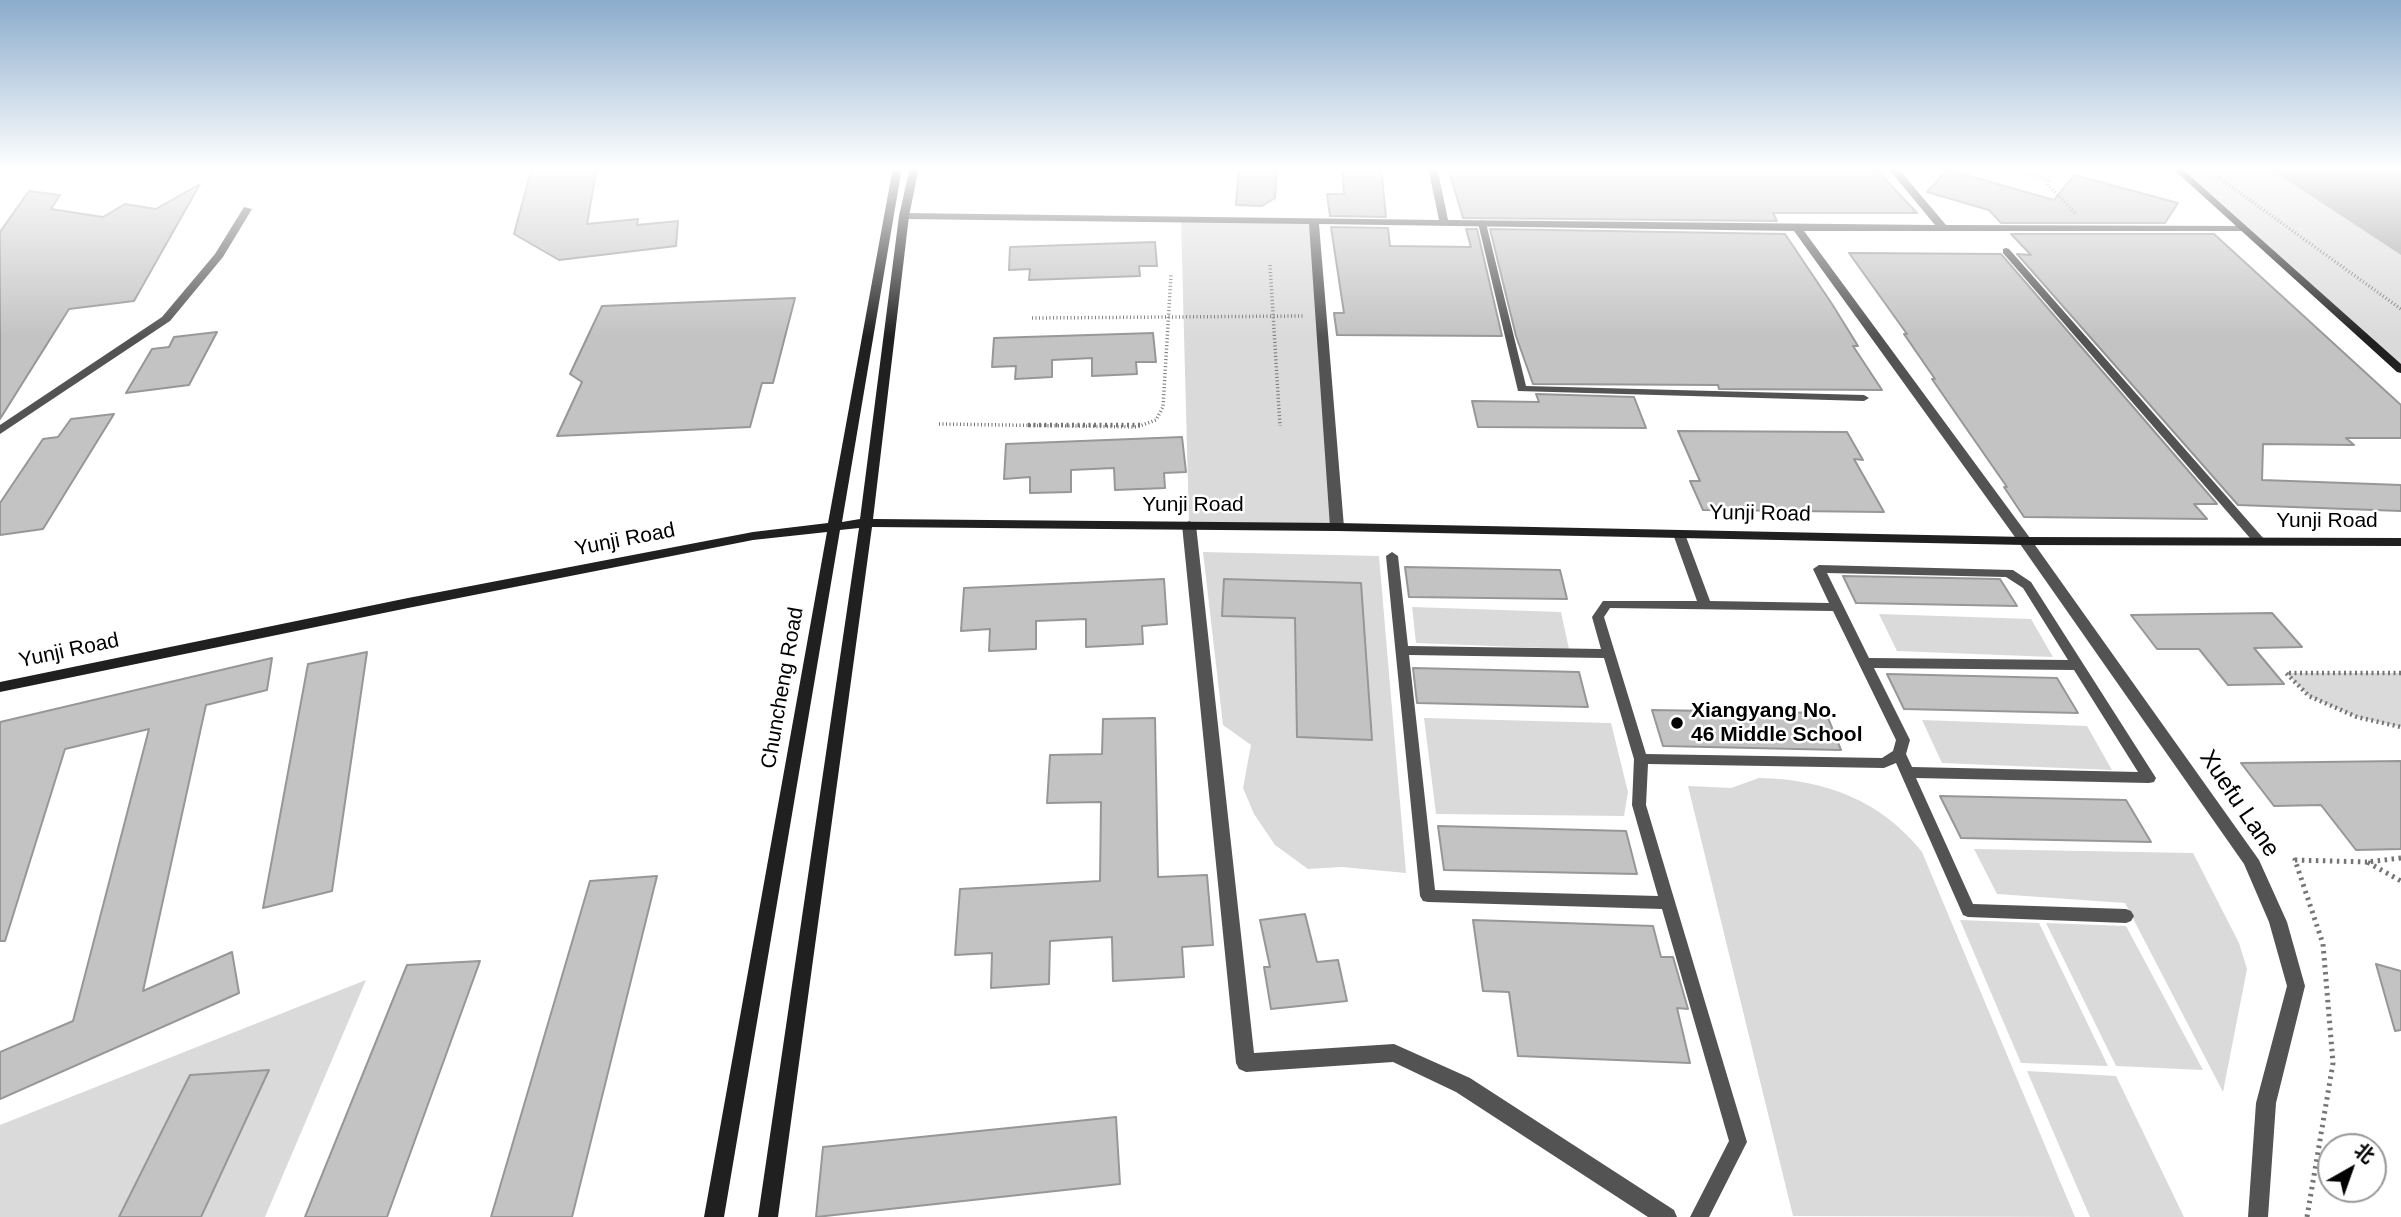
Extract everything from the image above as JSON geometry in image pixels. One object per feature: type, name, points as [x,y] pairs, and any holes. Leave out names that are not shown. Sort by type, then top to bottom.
[{"type":"street","points":[[0,430],[166,320],[219,255],[238,224]]},
{"type":"street","name":"Chuncheng Road","points":[[714,1217],[832,526],[887,224]]},
{"type":"street","points":[[768,1217],[866,523],[903,224]]},
{"type":"street","points":[[1314,224],[1337,527]]},
{"type":"street","points":[[1532,224],[1797,228],[2241,229]]},
{"type":"street","points":[[1939,224],[1943,228]]},
{"type":"street","points":[[2235,224],[2401,370]]},
{"type":"street","name":"Xuefu Lane","points":[[1797,228],[2025,541],[2251,860],[2278,922],[2296,986],[2266,1104],[2258,1217]]},
{"type":"street","name":"Yunji Road","points":[[0,687],[713,544],[866,523],[1337,527],[2025,541],[2401,542]]},
{"type":"street","points":[[1189,526],[1246,1063],[1394,1053],[1463,1085],[1667,1217]]},
{"type":"lane","points":[[1482,224],[1522,389],[1864,398]]},
{"type":"lane","points":[[2006,251],[2260,542]]},
{"type":"lane","points":[[1679,534],[1704,605]]},
{"type":"lane","points":[[1392,556],[1428,897],[1668,903]]},
{"type":"lane","points":[[1907,772],[2149,778],[2027,584],[2009,573],[1819,569],[1903,740],[1899,754],[1968,910],[2126,916]]},
{"type":"lane","points":[[1699,1217],[1738,1142],[1639,805],[1641,760],[1598,617],[1607,604],[1837,607]]},
{"type":"lane","points":[[1402,650],[1609,654]]},
{"type":"lane","points":[[1865,663],[2078,665]]},
{"type":"lane","points":[[1641,760],[1884,763],[1899,754]]},
{"type":"path","points":[[2087,224],[2091,228]]},
{"type":"path","points":[[2283,224],[2401,309]]},
{"type":"path","points":[[1270,265],[1280,426]]},
{"type":"path","points":[[939,424],[1137,427],[1156,420],[1163,407],[1171,275]]},
{"type":"path","points":[[1032,318],[1321,316]]},
{"type":"path","points":[[2401,673],[2286,673],[2309,696],[2357,717],[2401,727]]},
{"type":"path","points":[[2307,1217],[2333,1063],[2323,944],[2295,860],[2367,862],[2401,858]]},
{"type":"path","points":[[2367,862],[2401,881]]},
{"type":"shaded area","points":[[1181,224],[1314,224],[1337,527],[1189,525]]},
{"type":"shaded area","points":[[2238,224],[2353,224],[2401,255],[2401,370]]},
{"type":"shaded area","points":[[2353,224],[2401,224],[2401,255]]},
{"type":"shaded area","points":[[1203,552],[1379,556],[1406,873],[1342,867],[1308,869],[1275,845],[1254,814],[1243,788],[1251,745],[1223,725]]},
{"type":"shaded area","points":[[1412,607],[1561,612],[1569,649],[1416,643]]},
{"type":"shaded area","points":[[1879,614],[2031,619],[2053,657],[1897,651]]},
{"type":"shaded area","points":[[2286,673],[2401,673],[2401,727],[2357,717],[2309,696]]},
{"type":"shaded area","points":[[1424,718],[1611,723],[1628,792],[1624,816],[1436,814]]},
{"type":"shaded area","points":[[1922,720],[2087,726],[2112,770],[1942,763]]},
{"type":"shaded area","points":[[1759,778],[1806,783],[1850,796],[1888,819],[1922,852],[2075,1217],[1793,1216],[1688,786],[1731,788]]},
{"type":"shaded area","points":[[1974,849],[2193,853],[2239,943],[2247,969],[2223,1092],[2125,903],[1997,894]]},
{"type":"shaded area","points":[[1960,920],[2039,923],[2108,1066],[2021,1063]]},
{"type":"shaded area","points":[[2046,923],[2126,926],[2203,1070],[2116,1066]]},
{"type":"shaded area","points":[[366,980],[265,1217],[0,1217],[0,1125]]},
{"type":"shaded area","points":[[2027,1071],[2116,1076],[2184,1217],[2090,1217]]},
{"type":"building","points":[[6,224],[178,224],[134,301],[69,309],[0,419],[0,232]]},
{"type":"building","points":[[517,224],[678,224],[676,246],[559,260],[514,234]]},
{"type":"building","points":[[1331,227],[1388,228],[1390,246],[1471,247],[1466,229],[1477,229],[1502,336],[1337,335],[1334,313],[1344,313]]},
{"type":"building","points":[[1490,229],[1785,234],[1832,304],[1858,346],[1853,346],[1882,390],[1719,389],[1718,385],[1533,384],[1516,336]]},
{"type":"building","points":[[2011,234],[2214,234],[2401,405],[2401,438],[2346,438],[2354,445],[2263,444],[2262,480],[2401,485],[2401,511],[2238,505],[2017,254],[2031,255]]},
{"type":"building","points":[[1155,242],[1157,266],[1139,266],[1140,276],[1029,280],[1030,269],[1009,270],[1010,247]]},
{"type":"building","points":[[1849,253],[2001,254],[2217,504],[2194,504],[2207,519],[2024,517],[2004,487],[2007,487],[1932,379],[1935,379],[1904,334],[1907,334]]},
{"type":"building","points":[[795,298],[773,383],[762,383],[750,427],[557,436],[582,382],[570,374],[602,306]]},
{"type":"building","points":[[217,332],[189,385],[126,393],[152,349],[169,347],[174,337]]},
{"type":"building","points":[[1153,333],[1156,362],[1136,362],[1137,374],[1092,376],[1092,358],[1052,360],[1052,377],[1015,379],[1016,366],[992,367],[994,338]]},
{"type":"building","points":[[1536,394],[1634,397],[1646,428],[1478,427],[1472,401],[1539,402]]},
{"type":"building","points":[[114,414],[43,529],[0,535],[0,503],[43,439],[58,437],[71,419]]},
{"type":"building","points":[[1678,431],[1847,432],[1863,460],[1854,459],[1884,512],[1703,510],[1690,481],[1700,481]]},
{"type":"building","points":[[1182,437],[1186,472],[1164,473],[1165,488],[1115,490],[1114,468],[1071,470],[1071,492],[1030,493],[1030,477],[1004,479],[1006,444]]},
{"type":"building","points":[[1405,567],[1560,570],[1567,599],[1409,597]]},
{"type":"building","points":[[1843,576],[2000,579],[2017,606],[1856,603]]},
{"type":"building","points":[[1164,579],[1167,624],[1142,626],[1143,644],[1086,647],[1086,619],[1036,621],[1036,649],[989,651],[990,629],[961,631],[964,588]]},
{"type":"building","points":[[1224,579],[1361,583],[1372,740],[1297,737],[1295,618],[1222,616]]},
{"type":"building","points":[[2272,613],[2302,647],[2254,648],[2284,684],[2228,685],[2199,649],[2157,649],[2131,615]]},
{"type":"building","points":[[367,652],[332,891],[263,908],[308,664]]},
{"type":"building","points":[[272,658],[267,690],[206,705],[143,991],[232,952],[239,993],[0,1099],[0,1052],[73,1021],[149,729],[65,749],[5,941],[0,941],[0,722]]},
{"type":"building","points":[[1413,668],[1579,672],[1588,707],[1417,703]]},
{"type":"building","points":[[1887,674],[2057,678],[2078,713],[1904,709]]},
{"type":"building","points":[[1652,710],[1826,713],[1841,750],[1663,746]]},
{"type":"building","points":[[1155,718],[1158,877],[1207,875],[1213,945],[1182,947],[1184,977],[1113,981],[1112,937],[1050,941],[1049,984],[991,988],[992,953],[955,955],[960,889],[1100,881],[1101,802],[1047,803],[1050,755],[1102,754],[1103,719]]},
{"type":"building","points":[[2401,761],[2401,849],[2356,850],[2321,805],[2274,806],[2241,763]]},
{"type":"building","points":[[1940,796],[2126,800],[2151,842],[1961,838]]},
{"type":"building","points":[[1438,826],[1626,831],[1637,874],[1444,870]]},
{"type":"building","points":[[657,876],[572,1217],[491,1217],[590,881]]},
{"type":"building","points":[[1305,914],[1317,962],[1338,960],[1347,1001],[1271,1009],[1264,967],[1270,967],[1260,920]]},
{"type":"building","points":[[1473,920],[1653,926],[1661,957],[1673,957],[1688,1009],[1677,1008],[1690,1063],[1518,1056],[1509,992],[1483,991]]},
{"type":"building","points":[[480,961],[387,1217],[305,1217],[407,965]]},
{"type":"building","points":[[2376,964],[2401,971],[2401,1030],[2395,1031]]},
{"type":"building","points":[[269,1070],[201,1217],[119,1217],[190,1075]]},
{"type":"building","points":[[1116,1117],[1120,1184],[816,1217],[823,1147]]},
{"type":"place","name":"Xiangyang No. 46 Middle School","points":[[1677,723]]}]
